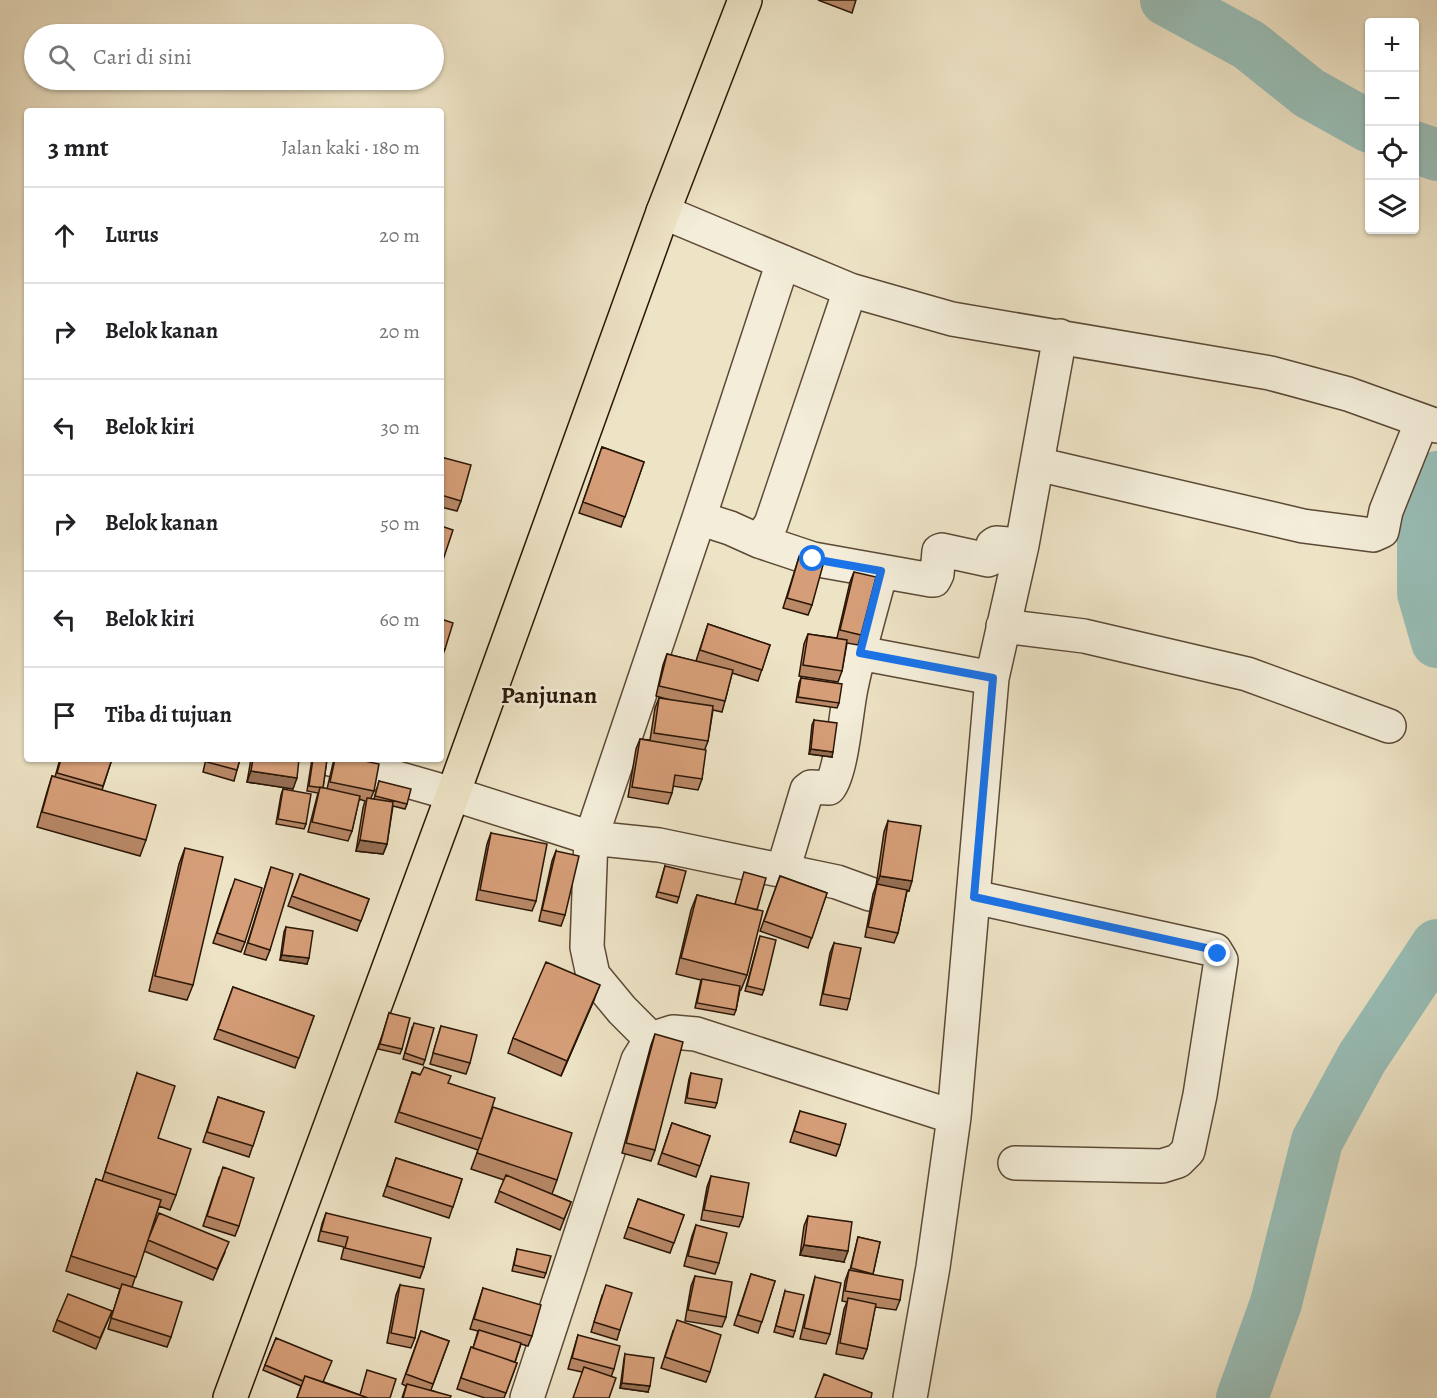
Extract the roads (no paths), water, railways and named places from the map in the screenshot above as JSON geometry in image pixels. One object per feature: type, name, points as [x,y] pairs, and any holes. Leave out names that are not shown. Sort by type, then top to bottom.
[{"type":"main road","points":[[230,1398],[453,795],[663,212],[745,0]]},
{"type":"street","points":[[663,212],[850,290],[952,319],[1270,373],[1348,394],[1429,423],[1386,511],[1382,531],[1372,535],[1304,526],[1037,464]]},
{"type":"street","points":[[651,1039],[622,1010],[593,975],[586,947],[591,838],[783,262]]},
{"type":"street","points":[[759,541],[771,524],[850,290]]},
{"type":"street","points":[[909,1398],[935,1256],[954,1117],[993,678],[1022,545],[1060,336]]},
{"type":"street","points":[[699,518],[813,559],[932,580],[937,574],[940,550],[988,560],[992,558],[993,545],[996,543],[1022,545]]},
{"type":"street","points":[[783,870],[807,790],[811,787],[829,788],[832,783],[838,764],[851,687],[881,571]]},
{"type":"street","points":[[1003,626],[1084,636],[1247,674],[1389,726]]},
{"type":"street","points":[[860,653],[993,678]]},
{"type":"street","points":[[340,762],[591,838],[659,845],[837,882],[870,894]]},
{"type":"street","points":[[974,897],[1215,950],[1221,960],[1200,1095],[1188,1151],[1178,1161],[1162,1166],[1015,1163]]},
{"type":"street","points":[[527,1398],[638,1060],[651,1039],[673,1032],[696,1034],[954,1117]]},
{"type":"waterway","points":[[1166,0],[1249,45],[1309,93],[1368,126]]},
{"type":"waterway","points":[[1419,149],[1437,155]]},
{"type":"waterway","points":[[1437,477],[1423,520],[1423,593],[1437,642]]},
{"type":"waterway","points":[[1242,1398],[1276,1303],[1317,1141],[1362,1058],[1437,945]]},
{"type":"district","name":"Panjunan","points":[[549,695]]}]
